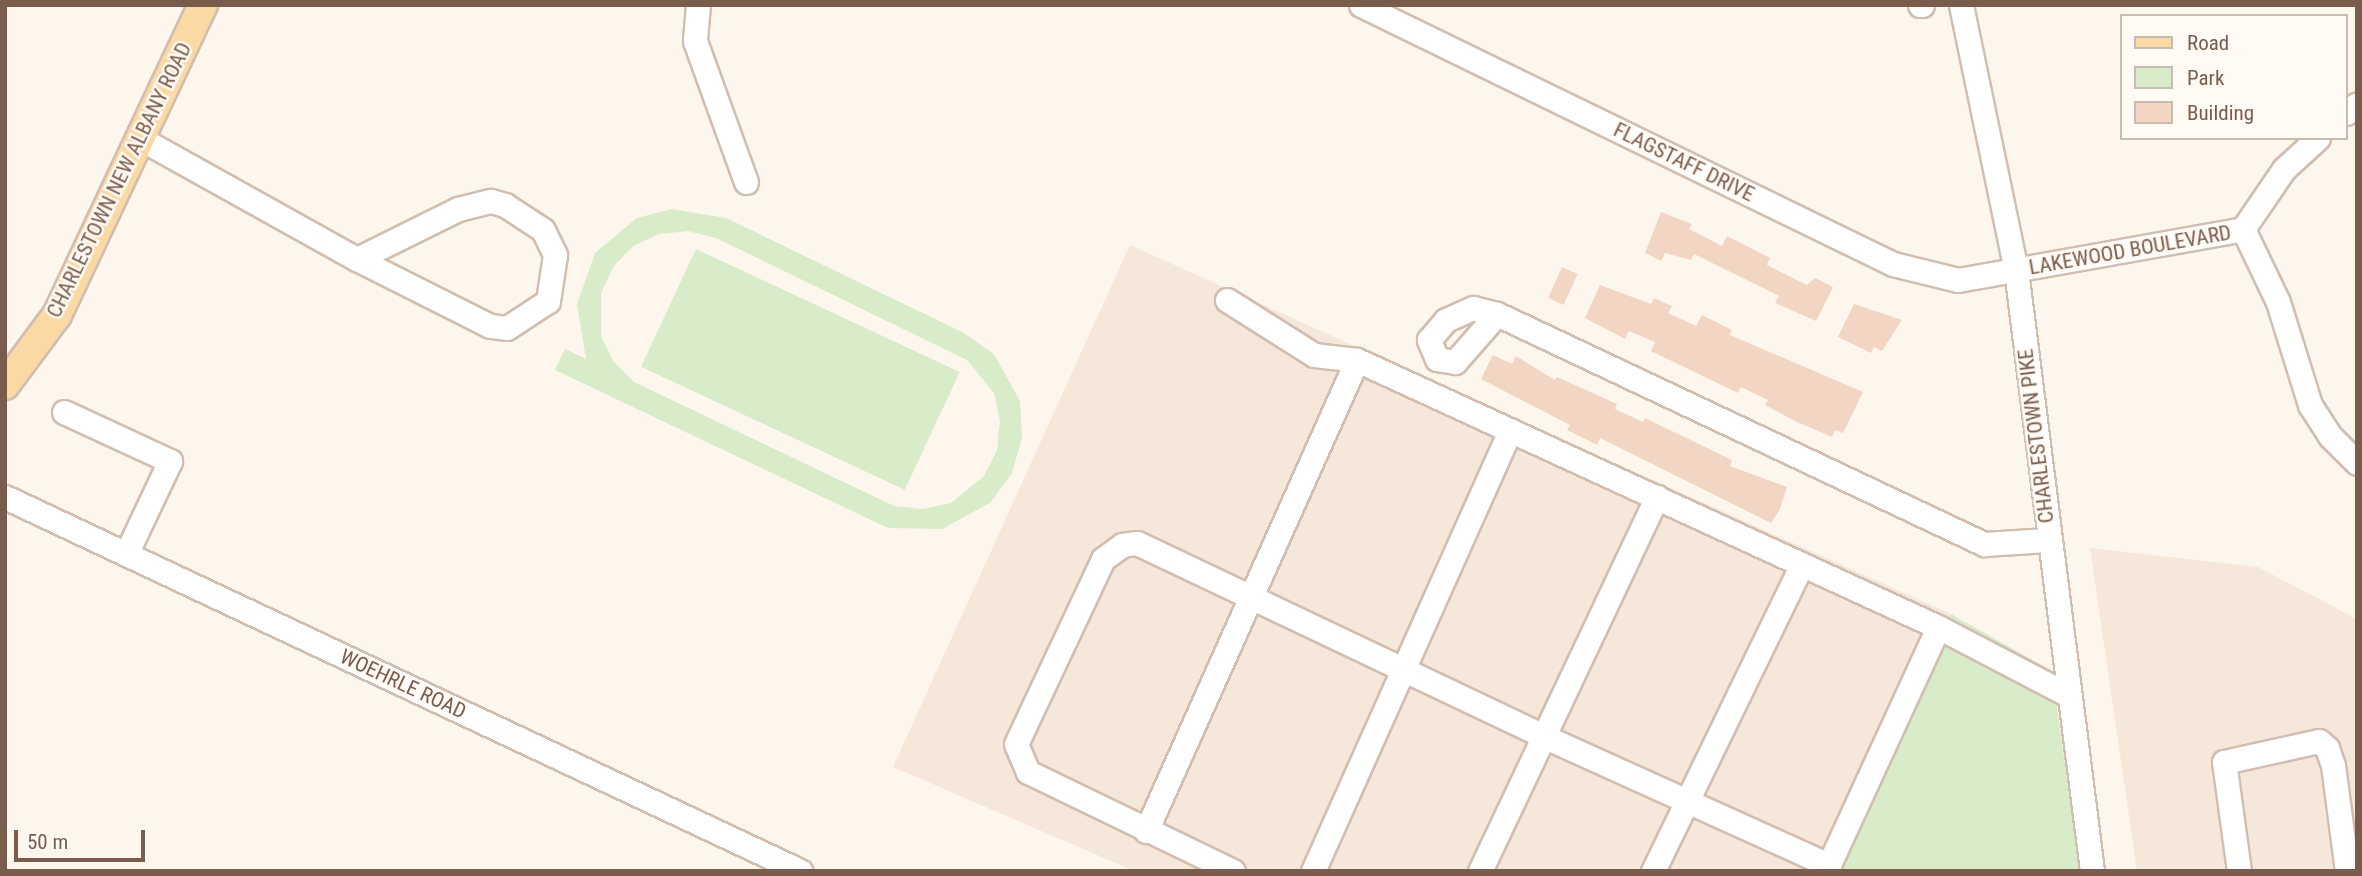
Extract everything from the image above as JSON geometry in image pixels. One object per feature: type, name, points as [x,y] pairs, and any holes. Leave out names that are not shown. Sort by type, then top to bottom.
[{"type":"main road","name":"CHARLESTOWN NEW ALBANY ROAD","points":[[5,385],[57,315],[203,5]]},
{"type":"street","points":[[698,5],[695,41],[746,182]]},
{"type":"street","name":"CHARLESTOWN PIKE","points":[[1961,5],[2016,270],[2048,540],[2092,871]]},
{"type":"street","name":"FLAGSTAFF DRIVE","points":[[1371,7],[1893,264],[1958,279],[2016,270]]},
{"type":"street","points":[[141,139],[357,259],[490,326],[507,328],[529,317],[548,301],[554,285],[555,255],[543,230],[505,205],[491,201],[458,209],[357,259]]},
{"type":"street","name":"LAKEWOOD BOULEVARD","points":[[2016,270],[2243,229],[2284,169],[2316,140]]},
{"type":"street","name":"LAKEWOOD BOULEVARD","points":[[2243,229],[2278,302],[2310,405],[2330,436],[2357,463]]},
{"type":"street","points":[[1227,300],[1314,355],[1357,360],[1938,627],[2068,695]]},
{"type":"street","points":[[1497,314],[1984,544],[2048,540]]},
{"type":"street","points":[[1146,831],[1357,360]]},
{"type":"street","points":[[64,412],[170,461],[126,554]]},
{"type":"street","points":[[1313,871],[1510,430]]},
{"type":"street","name":"WOEHRLE ROAD","points":[[5,497],[800,871]]},
{"type":"street","points":[[1480,871],[1657,497]]},
{"type":"street","points":[[1233,871],[1028,772],[1017,739],[1103,559],[1112,550],[1137,543],[1827,868],[1938,627]]},
{"type":"street","points":[[1653,871],[1802,564]]},
{"type":"street","points":[[2239,871],[2224,762],[2319,741],[2327,748],[2333,765],[2347,871]]},
{"type":"shaded area","points":[[1130,245],[1951,614],[1836,871],[1134,871],[893,767]]},
{"type":"shaded area","points":[[2090,548],[2258,567],[2357,619],[2357,871],[2137,871]]},
{"type":"green space","points":[[672,209],[726,218],[964,333],[994,354],[1020,401],[1022,438],[1012,473],[990,503],[942,529],[888,528],[555,370],[565,349],[586,359],[577,304],[595,253],[637,218]],"holes":[[[688,231],[716,238],[967,360],[994,393],[1000,421],[997,450],[984,476],[951,503],[923,509],[894,506],[634,382],[614,362],[601,336],[601,293],[613,267],[633,246],[659,234]]]},
{"type":"green space","points":[[696,249],[960,372],[905,490],[641,367]]},
{"type":"green space","points":[[1951,614],[2052,671],[2080,871],[1836,871]]},
{"type":"building","points":[[1661,212],[1692,224],[1689,229],[1722,246],[1727,236],[1770,258],[1767,265],[1807,285],[1815,278],[1833,287],[1816,321],[1775,303],[1779,296],[1694,254],[1691,260],[1665,253],[1661,261],[1645,253]]},
{"type":"building","points":[[1562,267],[1578,274],[1564,305],[1548,298]]},
{"type":"building","points":[[1600,285],[1651,304],[1654,298],[1672,306],[1668,313],[1696,326],[1702,315],[1732,330],[1730,335],[1863,392],[1843,433],[1835,430],[1832,437],[1795,421],[1765,405],[1768,400],[1741,387],[1738,393],[1651,351],[1655,342],[1629,331],[1625,339],[1585,318]]},
{"type":"building","points":[[1854,304],[1902,320],[1882,351],[1874,347],[1871,353],[1838,337]]},
{"type":"building","points":[[1493,355],[1512,364],[1516,356],[1555,380],[1557,377],[1617,404],[1615,409],[1643,422],[1645,418],[1732,460],[1730,466],[1787,487],[1780,509],[1771,523],[1600,438],[1597,445],[1567,430],[1570,425],[1481,379]]}]
